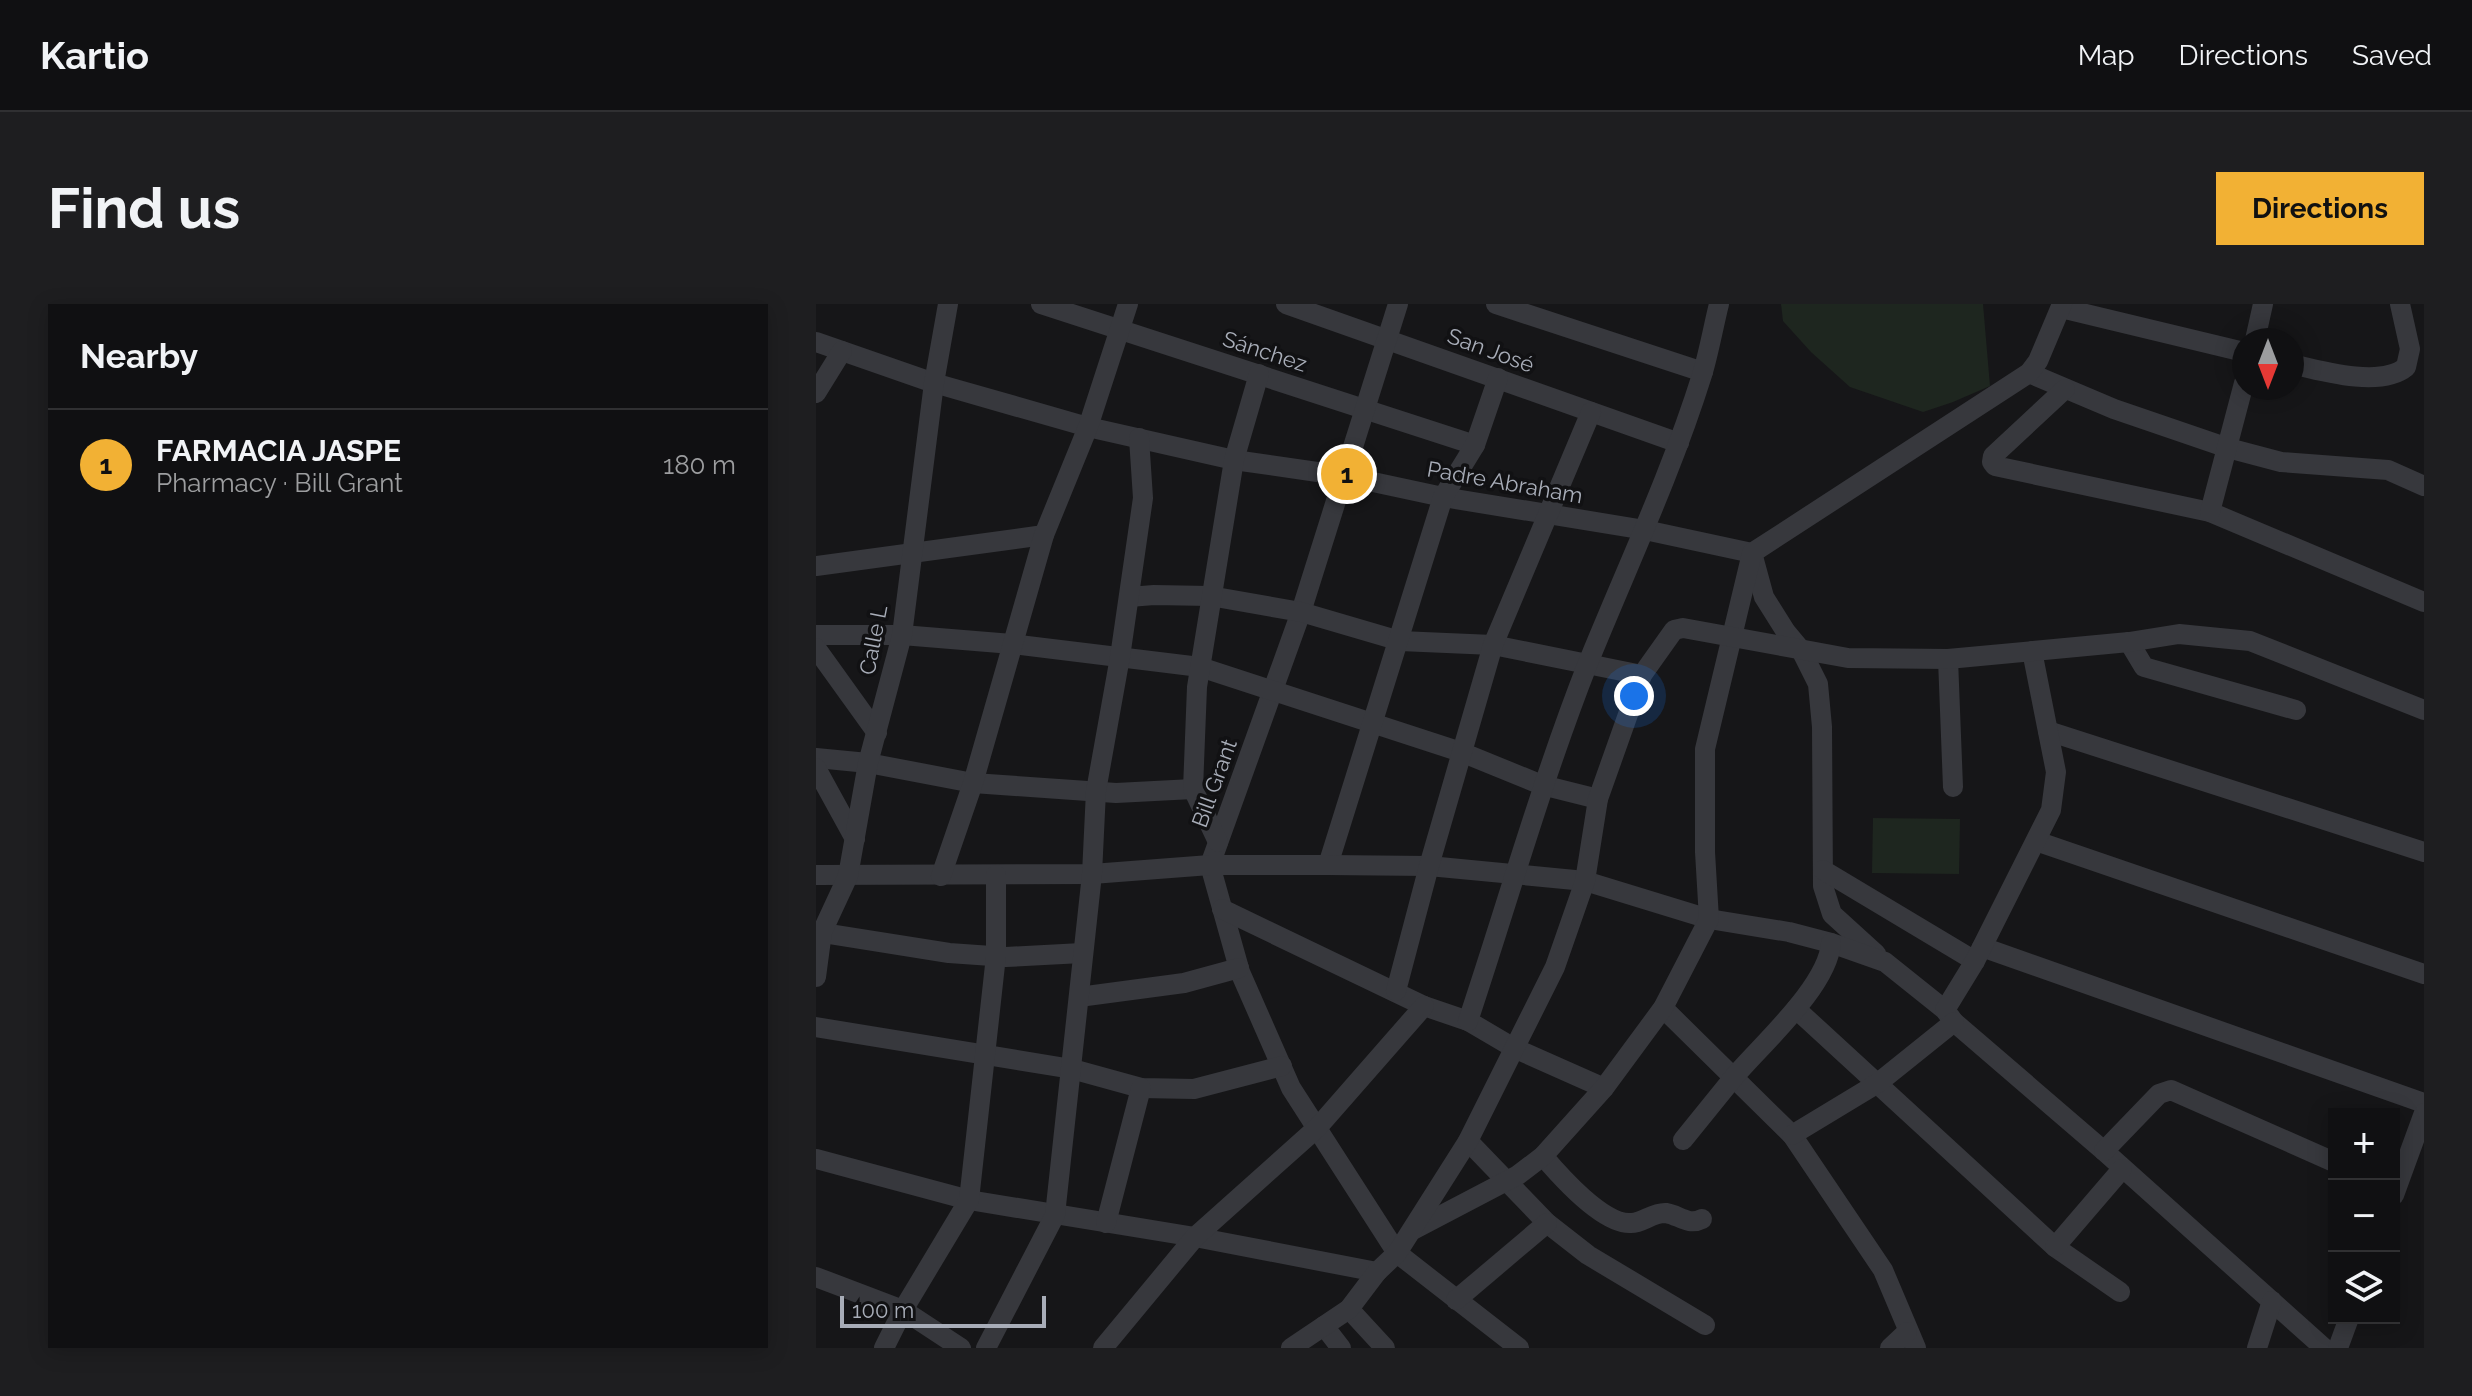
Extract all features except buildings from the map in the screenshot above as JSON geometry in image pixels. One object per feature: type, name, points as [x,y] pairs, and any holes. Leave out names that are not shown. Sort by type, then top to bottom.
[{"type":"street","name":"Calle L","points":[[816,977],[819,932],[848,876],[868,763],[902,635],[934,383],[948,304]]},
{"type":"street","name":"Sánchez","points":[[1041,304],[1475,445]]},
{"type":"street","points":[[941,876],[973,783],[1044,535],[1088,427],[1128,304]]},
{"type":"street","name":"San José","points":[[1286,304],[1679,443]]},
{"type":"street","name":"Bill Grant","points":[[1210,865],[1301,612],[1398,304]]},
{"type":"street","points":[[1496,304],[1703,372]]},
{"type":"street","points":[[1468,1021],[1517,874],[1542,785],[1679,443],[1703,372],[1719,304]]},
{"type":"street","points":[[2258,328],[2263,304]]},
{"type":"street","points":[[2304,366],[2358,377],[2399,373],[2406,367],[2410,349],[2400,304]]},
{"type":"street","points":[[1411,1231],[1507,1180],[1543,1156],[1604,1088],[1663,1008],[1709,919],[1705,852],[1705,749],[1752,553],[2029,373],[2038,361],[2061,306],[2232,349]]},
{"type":"street","name":"Padre Abraham","points":[[816,342],[934,383],[1088,427],[1234,460],[1345,476],[1443,497],[1645,530],[1752,553]]},
{"type":"street","points":[[816,393],[842,351]]},
{"type":"street","points":[[2029,373],[2114,409],[2228,448],[2281,462],[2388,470],[2424,486]]},
{"type":"street","points":[[1218,842],[1193,789],[1200,667],[1234,460],[1259,374]]},
{"type":"street","points":[[1328,865],[1443,497],[1475,445],[1498,378]]},
{"type":"street","points":[[2065,389],[1993,456],[1995,466],[2210,512],[2424,602]]},
{"type":"street","points":[[2210,512],[2240,400]]},
{"type":"street","points":[[1396,991],[1493,645],[1591,412]]},
{"type":"street","points":[[986,1348],[1055,1215],[1092,874],[1096,791],[1120,657],[1143,498],[1139,438]]},
{"type":"street","points":[[816,566],[1044,535]]},
{"type":"street","points":[[1752,553],[1764,597],[1801,650],[1818,684],[1822,727],[1823,886],[1832,914],[2325,1347],[2344,1324]]},
{"type":"street","points":[[1129,597],[1210,596],[1301,612],[1400,641],[1493,645],[1642,675]]},
{"type":"street","points":[[1291,1348],[1349,1309],[1377,1272],[1397,1253],[1468,1141],[1555,967],[1585,881],[1598,799],[1642,675],[1674,630],[1683,628],[1848,658],[1948,659],[2129,642],[2179,634],[2250,641],[2424,710]]},
{"type":"street","points":[[816,635],[902,635],[1012,644],[1200,667],[1461,752],[1542,785],[1598,799]]},
{"type":"street","points":[[2129,642],[2144,667],[2296,710]]},
{"type":"street","points":[[816,648],[877,733]]},
{"type":"street","points":[[1792,1135],[1878,1083],[1949,1016],[2036,841],[2051,810],[2056,772],[2032,651]]},
{"type":"street","points":[[1948,659],[1953,787]]},
{"type":"street","points":[[2048,731],[2424,852]]},
{"type":"street","points":[[816,758],[868,763],[973,783],[1096,791],[1193,789]]},
{"type":"street","points":[[816,768],[855,839]]},
{"type":"street","points":[[2036,841],[2424,974]]},
{"type":"street","points":[[816,875],[1092,874],[1210,865],[1429,866],[1585,881],[1709,919],[1789,932],[1885,962]]},
{"type":"street","points":[[1210,865],[1239,968],[1291,1088],[1397,1253],[1519,1348]]},
{"type":"street","points":[[1823,870],[1978,954],[2424,1103]]},
{"type":"street","points":[[884,1348],[903,1310],[969,1200],[996,956],[996,875]]},
{"type":"street","points":[[1222,909],[1424,1006],[1468,1021],[1514,1048],[1604,1088]]},
{"type":"street","points":[[819,932],[949,953],[996,956],[1082,953]]},
{"type":"street","points":[[1683,1140],[1735,1076],[1796,1009],[1830,959],[1831,943]]},
{"type":"street","points":[[1079,997],[1184,983],[1239,968]]},
{"type":"street","points":[[1103,1348],[1195,1237],[1318,1127],[1424,1006]]},
{"type":"street","points":[[1663,1008],[1792,1135],[1883,1270],[1912,1340],[1890,1348]]},
{"type":"street","points":[[1796,1009],[2055,1247],[2120,1292]]},
{"type":"street","points":[[816,1027],[1072,1069],[1141,1088],[1194,1089],[1282,1066]]},
{"type":"street","points":[[1106,1223],[1141,1088]]},
{"type":"street","points":[[2104,1151],[2159,1094],[2171,1090],[2328,1159]]},
{"type":"street","points":[[2399,1180],[2424,1113]]},
{"type":"street","points":[[1468,1141],[1547,1223],[1588,1255],[1705,1325]]},
{"type":"street","points":[[1543,1156],[1573,1190],[1617,1222],[1637,1222],[1662,1213],[1687,1221],[1702,1219]]},
{"type":"street","points":[[816,1159],[969,1200],[1195,1237],[1377,1272]]},
{"type":"street","points":[[2055,1247],[2122,1169]]},
{"type":"street","points":[[1456,1300],[1547,1223]]},
{"type":"street","points":[[816,1277],[903,1310],[961,1348]]},
{"type":"street","points":[[2257,1348],[2272,1301]]},
{"type":"street","points":[[1349,1309],[1385,1348]]},
{"type":"street","points":[[1324,1326],[1341,1348]]},
{"type":"shaded area","points":[[1781,304],[1983,304],[1990,386],[1923,412],[1850,387],[1811,352],[1783,321]]},
{"type":"shaded area","points":[[1873,818],[1960,819],[1959,874],[1872,873]]},
{"type":"place","name":"FARMACIA JASPE","points":[[1347,474]]}]
